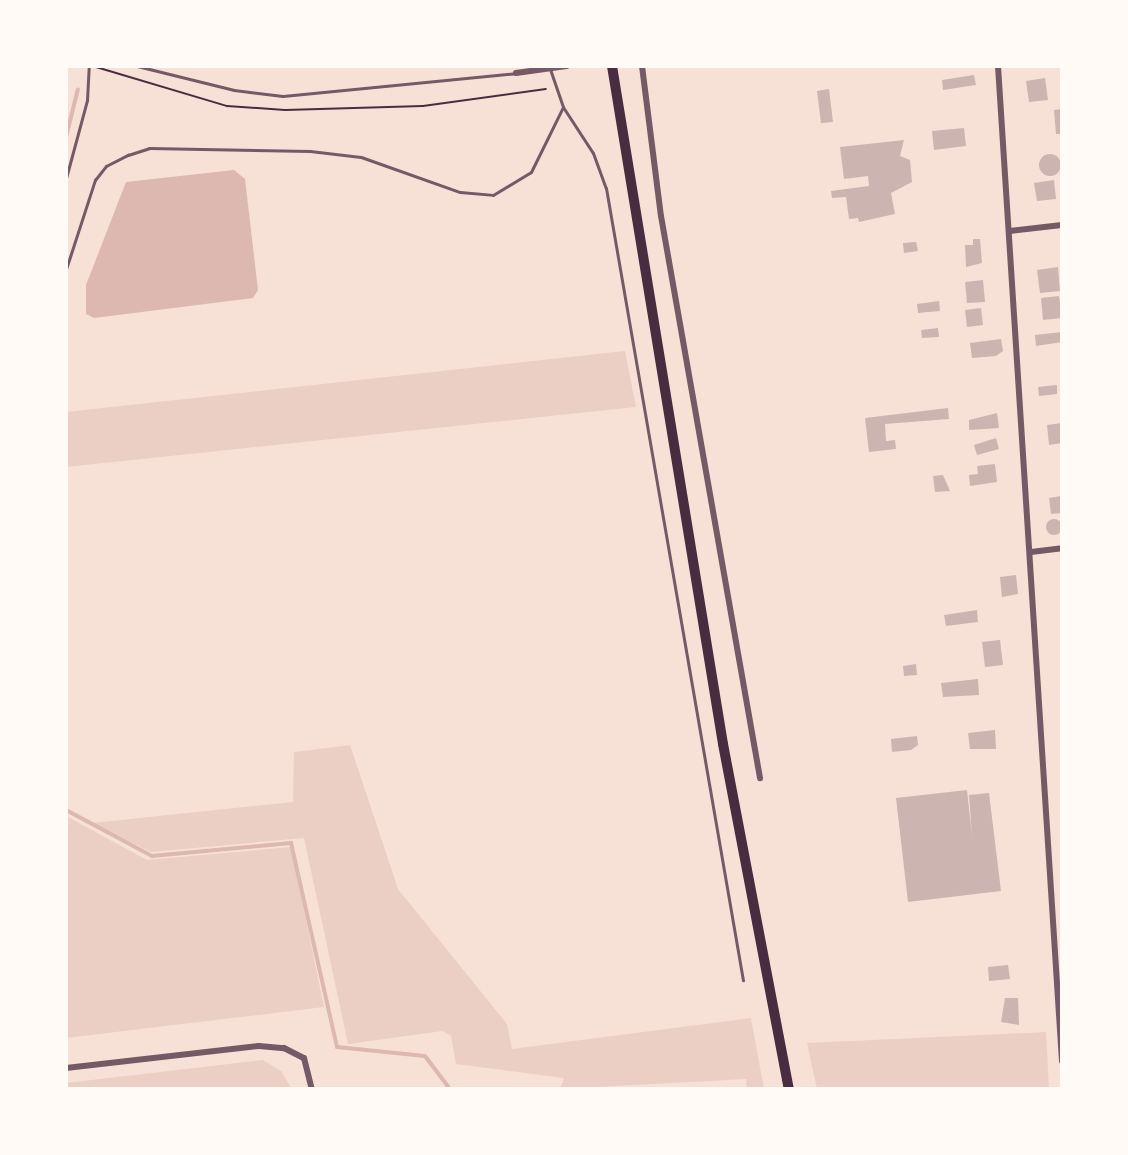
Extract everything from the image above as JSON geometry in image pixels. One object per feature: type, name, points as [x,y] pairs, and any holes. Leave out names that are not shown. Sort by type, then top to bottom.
[{"type":"main road","points":[[612,66],[697,590],[789,1089]]},
{"type":"street","points":[[516,73],[567,66]]},
{"type":"street","points":[[642,66],[661,216],[760,778]]},
{"type":"street","points":[[998,66],[1062,1061]]},
{"type":"street","points":[[1010,231],[1062,225]]},
{"type":"street","points":[[1031,552],[1062,548]]},
{"type":"street","points":[[66,1068],[259,1046],[284,1048],[304,1058],[312,1089]]},
{"type":"lane","points":[[66,178],[87,100],[89,66]]},
{"type":"lane","points":[[137,66],[234,90],[283,96],[516,73]]},
{"type":"lane","points":[[550,67],[563,107],[593,153],[606,188],[743,980]]},
{"type":"lane","points":[[66,269],[95,180],[106,166],[149,148],[310,151],[361,157],[460,192],[493,195],[531,172],[563,107]]},
{"type":"shaded area","points":[[234,170],[245,179],[258,290],[253,298],[94,318],[86,314],[86,285],[126,182]]},
{"type":"shaded area","points":[[625,351],[636,407],[66,467],[66,412]]},
{"type":"shaded area","points":[[350,745],[398,889],[507,1024],[512,1049],[751,1018],[764,1089],[747,1089],[746,1079],[560,1089],[564,1078],[456,1064],[451,1036],[443,1031],[348,1044],[304,838],[151,852],[92,823],[293,802],[294,752]]},
{"type":"shaded area","points":[[66,816],[147,860],[291,847],[324,1007],[66,1038]]},
{"type":"shaded area","points":[[1046,1032],[1049,1089],[817,1089],[807,1043]]},
{"type":"shaded area","points":[[263,1060],[281,1071],[292,1089],[66,1089],[66,1083]]},
{"type":"building","points":[[974,75],[976,85],[943,90],[942,80]]},
{"type":"building","points":[[1045,78],[1048,100],[1029,102],[1026,81]]},
{"type":"building","points":[[829,89],[833,122],[821,123],[817,91]]},
{"type":"building","points":[[1062,109],[1062,134],[1056,134],[1054,110]]},
{"type":"building","points":[[964,128],[966,146],[934,150],[932,131]]},
{"type":"building","points":[[904,140],[900,156],[910,160],[912,182],[891,193],[895,214],[859,222],[858,218],[849,219],[846,197],[832,198],[831,191],[869,186],[868,176],[844,179],[840,147]]},
{"type":"building","points":[[1050,154],[1058,157],[1061,165],[1058,173],[1050,176],[1042,173],[1039,165],[1042,157]]},
{"type":"building","points":[[1054,180],[1056,199],[1037,201],[1034,183]]},
{"type":"building","points":[[973,239],[980,239],[982,263],[966,267],[965,245],[973,245]]},
{"type":"building","points":[[916,242],[918,251],[904,253],[903,243]]},
{"type":"building","points":[[1058,267],[1060,291],[1040,293],[1037,270]]},
{"type":"building","points":[[983,280],[985,302],[967,303],[965,282]]},
{"type":"building","points":[[1059,296],[1062,318],[1043,320],[1041,298]]},
{"type":"building","points":[[939,301],[940,311],[918,313],[917,304]]},
{"type":"building","points":[[981,308],[983,325],[967,327],[965,310]]},
{"type":"building","points":[[938,328],[939,337],[922,338],[921,330]]},
{"type":"building","points":[[1062,332],[1062,342],[1036,346],[1035,335]]},
{"type":"building","points":[[1001,339],[1003,351],[996,356],[972,358],[970,343]]},
{"type":"building","points":[[1057,385],[1057,394],[1039,396],[1038,387]]},
{"type":"building","points":[[948,408],[949,419],[885,424],[886,441],[895,440],[896,449],[869,452],[865,418]]},
{"type":"building","points":[[997,413],[999,428],[969,430],[969,420]]},
{"type":"building","points":[[1062,423],[1062,443],[1049,445],[1047,425]]},
{"type":"building","points":[[996,438],[999,449],[977,455],[974,445]]},
{"type":"building","points":[[995,464],[997,482],[970,486],[969,475],[978,474],[977,466]]},
{"type":"building","points":[[943,475],[950,491],[935,492],[933,476]]},
{"type":"building","points":[[1061,496],[1062,513],[1051,514],[1049,498]]},
{"type":"building","points":[[1054,519],[1062,527],[1054,535],[1046,527]]},
{"type":"building","points":[[1016,575],[1018,594],[1002,597],[1000,577]]},
{"type":"building","points":[[977,610],[978,622],[946,626],[944,615]]},
{"type":"building","points":[[1000,640],[1003,665],[985,667],[982,642]]},
{"type":"building","points":[[916,664],[917,675],[904,676],[903,666]]},
{"type":"building","points":[[978,679],[979,695],[943,697],[941,683]]},
{"type":"building","points":[[995,730],[996,749],[970,749],[968,733]]},
{"type":"building","points":[[917,736],[918,745],[911,750],[892,752],[891,739]]},
{"type":"building","points":[[967,790],[972,836],[969,795],[989,793],[1001,891],[908,902],[896,798]]},
{"type":"building","points":[[1008,965],[1010,979],[989,981],[988,967]]},
{"type":"building","points":[[1005,998],[1018,998],[1019,1025],[1001,1022]]},
{"type":"waterway","points":[[66,137],[78,89]]},
{"type":"waterway","points":[[66,810],[152,856],[291,843],[337,1047],[425,1056],[450,1089]]}]
